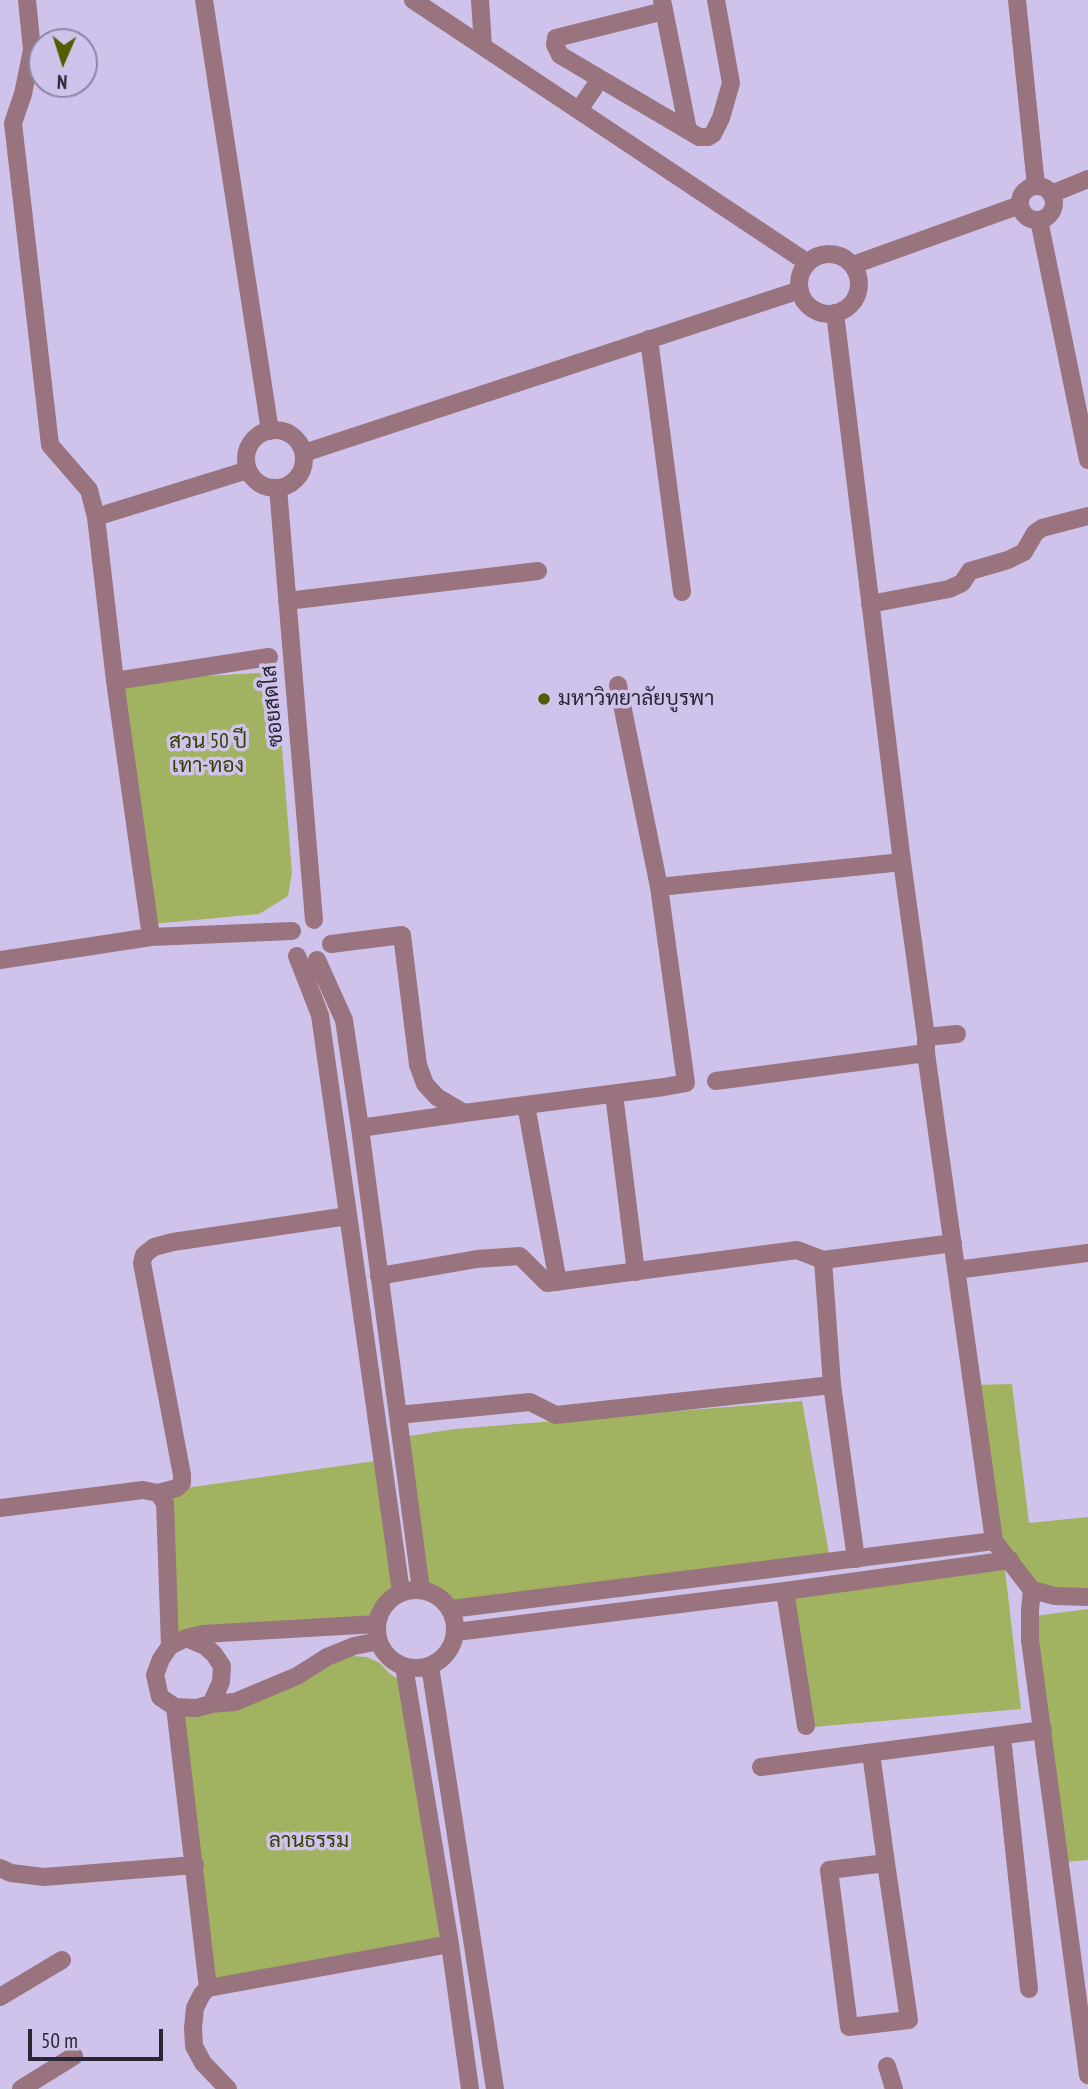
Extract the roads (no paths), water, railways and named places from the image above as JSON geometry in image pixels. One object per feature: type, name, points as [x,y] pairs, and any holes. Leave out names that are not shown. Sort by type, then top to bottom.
[{"type":"street","points":[[27,0],[32,50],[23,94],[6,126],[50,445],[89,490],[96,517],[150,937]]},
{"type":"street","points":[[204,0],[270,431]]},
{"type":"street","points":[[413,0],[808,263]]},
{"type":"street","points":[[480,0],[483,46]]},
{"type":"street","points":[[688,130],[663,5],[556,38],[555,45],[560,55],[699,137],[708,137],[713,134],[721,118],[731,83],[716,0]]},
{"type":"street","points":[[1017,0],[1044,190],[1054,205],[1048,216],[1039,220],[1026,216],[1020,205],[1025,191],[1044,190],[1088,180]]},
{"type":"street","points":[[579,110],[600,79]]},
{"type":"street","points":[[853,265],[1020,205]]},
{"type":"street","points":[[1039,220],[1088,460]]},
{"type":"street","points":[[821,254],[832,254],[845,258],[853,265],[859,282],[858,292],[852,302],[835,313],[817,311],[809,306],[800,290],[799,278],[808,263],[821,254]]},
{"type":"street","points":[[304,453],[800,290]]},
{"type":"street","points":[[835,313],[902,862],[994,1541],[1032,1590],[1055,1596],[1088,1597]]},
{"type":"street","points":[[649,340],[682,592]]},
{"type":"street","points":[[270,431],[284,431],[293,436],[304,453],[302,472],[287,486],[265,486],[256,481],[248,470],[248,449],[253,441],[264,432],[270,431]]},
{"type":"street","points":[[96,517],[248,470]]},
{"type":"street","name":"ซอยสดใส","points":[[278,488],[314,920]]},
{"type":"street","points":[[870,604],[949,590],[962,583],[970,571],[1008,560],[1024,552],[1035,533],[1042,527],[1088,516]]},
{"type":"street","points":[[287,601],[538,571]]},
{"type":"street","points":[[115,681],[269,657]]},
{"type":"street","points":[[360,1128],[686,1083],[659,887],[618,685]]},
{"type":"street","points":[[659,887],[902,862]]},
{"type":"street","points":[[0,960],[150,937],[292,930],[301,922],[314,920],[326,926],[331,937],[326,954],[317,960],[303,960],[297,956]]},
{"type":"street","points":[[292,930],[290,944],[320,1015],[401,1592]]},
{"type":"street","points":[[331,944],[402,935],[418,1065],[425,1084],[437,1097],[464,1113]]},
{"type":"street","points":[[317,960],[344,1020],[421,1590]]},
{"type":"street","points":[[716,1081],[926,1045],[957,1034]]},
{"type":"street","points":[[614,1094],[636,1272]]},
{"type":"street","points":[[526,1105],[558,1282]]},
{"type":"street","points":[[0,1508],[144,1490],[158,1493],[177,1488],[181,1483],[182,1475],[142,1263],[144,1255],[154,1247],[173,1242],[348,1216]]},
{"type":"street","points":[[379,1276],[477,1259],[520,1256],[547,1283],[797,1250],[823,1260],[953,1243]]},
{"type":"street","points":[[956,1270],[1088,1253]]},
{"type":"street","points":[[823,1260],[832,1385],[856,1559]]},
{"type":"street","points":[[398,1415],[530,1402],[556,1415],[832,1385]]},
{"type":"street","points":[[158,1493],[165,1503],[178,1642]]},
{"type":"street","points":[[451,1609],[994,1541]]},
{"type":"street","points":[[456,1632],[1010,1560]]},
{"type":"street","points":[[1032,1590],[1031,1640],[1088,2075]]},
{"type":"street","points":[[785,1591],[806,1726]]},
{"type":"street","points":[[401,1592],[431,1592],[451,1609],[456,1632],[453,1643],[448,1652],[430,1665],[417,1668],[404,1666],[393,1661],[385,1652],[378,1633],[380,1613],[385,1604],[401,1592]]},
{"type":"street","points":[[268,1629],[378,1633],[327,1657],[297,1676],[235,1702],[197,1708],[175,1707],[160,1697],[155,1675],[161,1659],[178,1642],[203,1634],[268,1629]]},
{"type":"street","points":[[178,1642],[205,1646],[222,1666],[221,1682],[211,1704]]},
{"type":"street","points":[[430,1665],[495,2089]]},
{"type":"street","points":[[404,1666],[450,1944],[470,2089]]},
{"type":"street","points":[[175,1707],[208,1988]]},
{"type":"street","points":[[761,1767],[1043,1730]]},
{"type":"street","points":[[1002,1736],[1029,1989]]},
{"type":"street","points":[[871,1753],[909,2020],[849,2027],[829,1870],[886,1863]]},
{"type":"street","points":[[0,1868],[11,1873],[44,1877],[195,1865]]},
{"type":"street","points":[[229,2089],[203,2063],[194,2046],[195,2008],[208,1988],[450,1944]]},
{"type":"street","points":[[0,1997],[62,1960]]},
{"type":"street","points":[[21,2089],[74,2056]]},
{"type":"street","points":[[887,2066],[894,2089]]},
{"type":"place","name":"มหาวิทยาลัยบูรพา","points":[[544,699]]},
{"type":"park label","name":"สวน 50 ปี เทา-ทอง","points":[[208,754]]},
{"type":"park label","name":"ลานธรรม","points":[[309,1841]]}]
